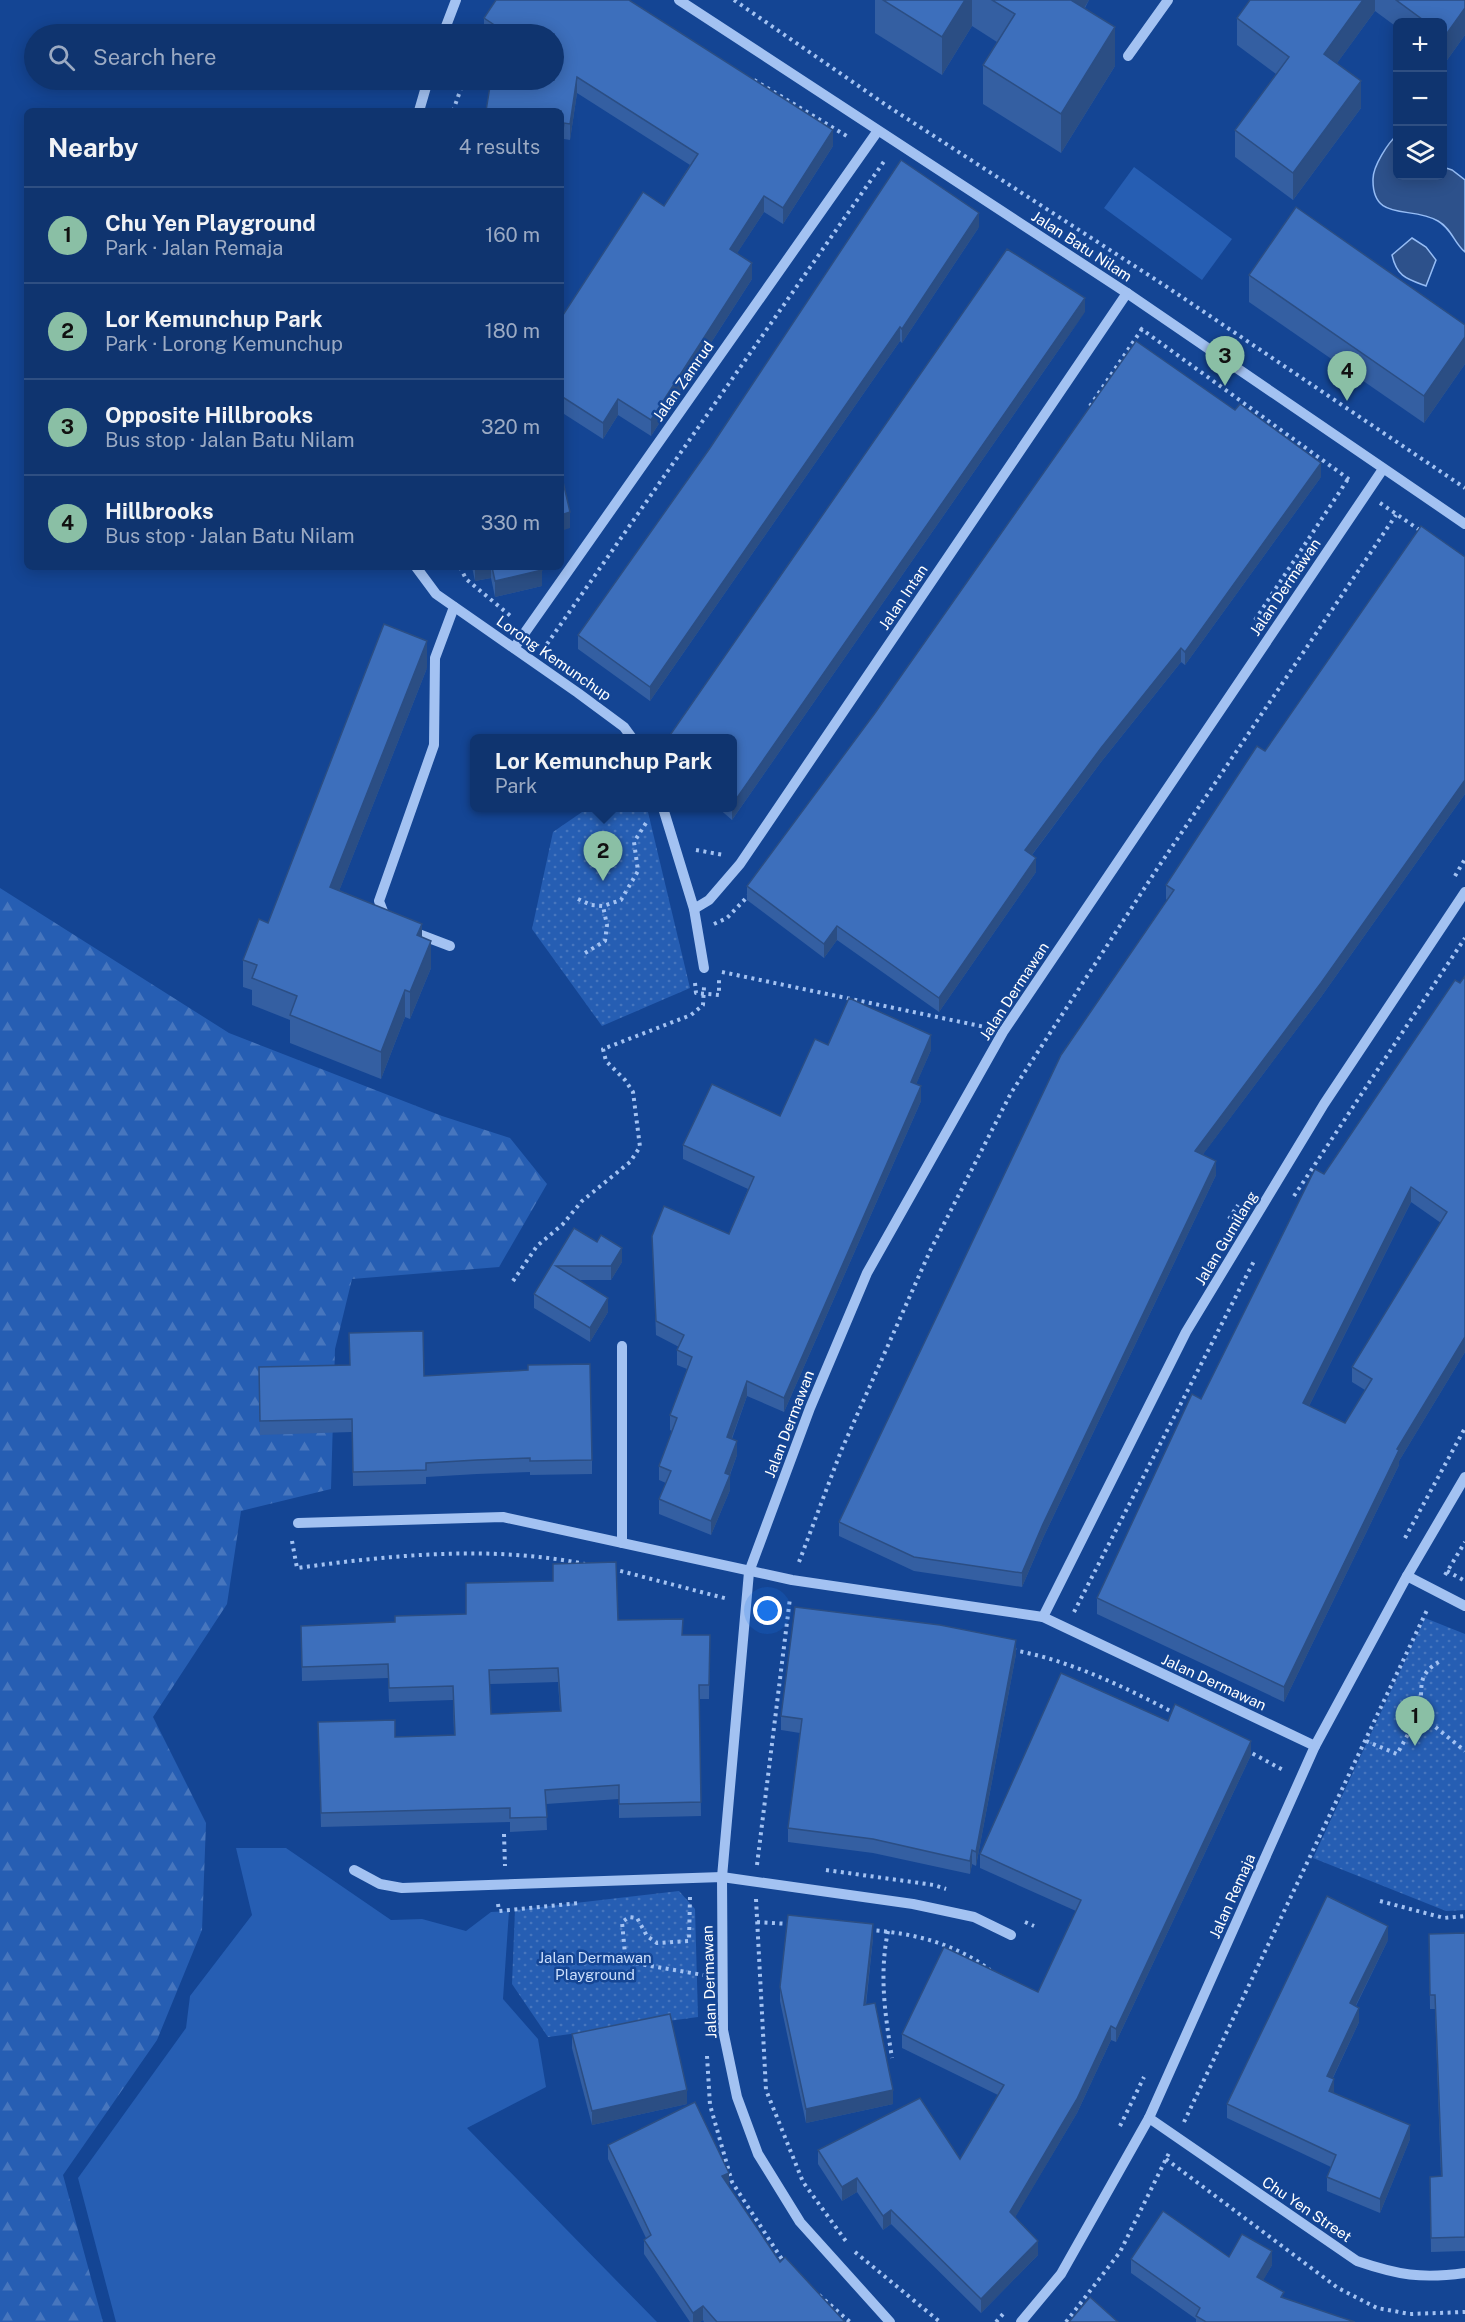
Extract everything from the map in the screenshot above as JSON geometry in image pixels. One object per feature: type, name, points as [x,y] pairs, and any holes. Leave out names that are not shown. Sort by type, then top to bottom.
[{"type":"street","name":"Jalan Batu Nilam","points":[[679,0],[878,132],[1127,292],[1465,524]]},
{"type":"street","points":[[1128,56],[1168,0]]},
{"type":"street","points":[[446,24],[454,1]]},
{"type":"street","points":[[420,108],[425,90]]},
{"type":"street","name":"Jalan Zamrud","points":[[514,648],[878,132]]},
{"type":"street","name":"Jalan Intan","points":[[694,909],[709,900],[741,864],[1127,292]]},
{"type":"street","name":"Jalan Dermawan","points":[[891,2322],[800,2222],[758,2154],[737,2097],[723,2030],[722,1877],[749,1572],[810,1408],[867,1273],[1003,1032],[1383,469]]},
{"type":"street","name":"Lorong Kemunchup","points":[[418,570],[436,594],[514,648],[624,728],[629,734]]},
{"type":"street","points":[[450,946],[393,924],[387,920],[379,901],[434,745],[435,658],[454,607]]},
{"type":"street","points":[[665,812],[694,909],[704,968]]},
{"type":"street","name":"Jalan Gumilang","points":[[1043,1617],[1186,1332],[1324,1104],[1465,892]]},
{"type":"street","points":[[622,1346],[622,1543]]},
{"type":"street","name":"Jalan Remaja","points":[[1022,2322],[1061,2274],[1149,2118],[1316,1746],[1407,1576],[1465,1477]]},
{"type":"street","name":"Jalan Dermawan","points":[[298,1522],[503,1517],[792,1580],[1043,1617],[1316,1746]]},
{"type":"street","points":[[1407,1576],[1465,1606]]},
{"type":"street","points":[[354,1870],[380,1884],[402,1888],[722,1877],[913,1904],[974,1917],[1011,1935]]},
{"type":"street","name":"Chu Yen Street","points":[[1149,2118],[1356,2261],[1395,2274],[1435,2277],[1465,2273]]},
{"type":"path","points":[[734,0],[886,105],[1167,287],[1465,488]]},
{"type":"path","points":[[485,24],[489,17]]},
{"type":"path","points":[[749,76],[893,166]]},
{"type":"path","points":[[454,108],[460,90]]},
{"type":"path","points":[[547,645],[885,160]]},
{"type":"path","points":[[1115,310],[1425,534]]},
{"type":"path","points":[[1088,408],[1142,329]]},
{"type":"path","points":[[1249,629],[1348,479]]},
{"type":"path","points":[[940,2322],[852,2249],[803,2182],[766,2090],[756,1882],[792,1580],[841,1451],[925,1262],[1011,1094],[1155,872],[1396,515]]},
{"type":"path","points":[[462,570],[466,579],[556,651]]},
{"type":"path","points":[[578,899],[591,905],[603,906],[621,900],[638,871],[634,842],[646,826],[648,817]]},
{"type":"path","points":[[713,924],[727,918],[755,887]]},
{"type":"path","points":[[585,952],[605,941],[607,925],[603,906]]},
{"type":"path","points":[[1289,1202],[1465,938]]},
{"type":"path","points":[[513,1281],[537,1246],[563,1224],[582,1201],[630,1162],[640,1146],[633,1092],[625,1080],[606,1061],[603,1049],[692,1015],[703,1005],[704,968],[984,1026],[1003,1032]]},
{"type":"path","points":[[978,1036],[990,1017]]},
{"type":"path","points":[[1073,1616],[1259,1251]]},
{"type":"path","points":[[1066,2322],[1120,2252],[1177,2138],[1436,1591],[1465,1542]]},
{"type":"path","points":[[297,1568],[380,1557],[470,1554],[542,1555],[596,1566]]},
{"type":"path","points":[[607,1568],[734,1601],[738,1570]]},
{"type":"path","points":[[1447,1571],[1465,1581]]},
{"type":"path","points":[[788,1617],[799,1619]]},
{"type":"path","points":[[1002,1648],[1036,1654],[1137,1694],[1178,1715]]},
{"type":"path","points":[[1366,1741],[1397,1754],[1418,1713],[1420,1684],[1427,1668],[1442,1660]]},
{"type":"path","points":[[1418,1713],[1465,1752]]},
{"type":"path","points":[[1238,1746],[1288,1772]]},
{"type":"path","points":[[504,1834],[505,1867]]},
{"type":"path","points":[[692,1878],[689,1941],[657,1943],[647,1936],[637,1918],[629,1917],[622,1922],[625,1954],[634,1963],[704,1975]]},
{"type":"path","points":[[1380,1901],[1444,1918],[1465,1916]]},
{"type":"path","points":[[757,1922],[793,1924]]},
{"type":"path","points":[[864,1929],[888,1931],[941,1943],[966,1952],[993,1972]]},
{"type":"path","points":[[888,1931],[882,1959],[882,2001],[892,2058]]},
{"type":"path","points":[[704,1963],[704,1984]]},
{"type":"path","points":[[706,2046],[710,2104],[732,2182],[785,2265],[794,2272]]},
{"type":"path","points":[[1166,2159],[1338,2288],[1377,2308],[1410,2314],[1465,2312]]},
{"type":"path","points":[[818,2294],[850,2322]]},
{"type":"green space","points":[[1134,167],[1232,239],[1202,280],[1104,208]]},
{"type":"green space","points":[[582,812],[648,812],[690,988],[602,1026],[532,929],[553,832]]},
{"type":"green space","points":[[0,888],[229,1033],[442,1116],[510,1138],[547,1184],[499,1267],[352,1279],[335,1349],[331,1489],[241,1511],[227,1604],[153,1717],[206,1823],[202,1930],[157,2040],[63,2175],[103,2322],[0,2322]]},
{"type":"green space","points":[[1425,1618],[1465,1634],[1465,1910],[1446,1911],[1313,1858]]},
{"type":"green space","points":[[236,1848],[286,1848],[391,1920],[422,1919],[466,1931],[491,1912],[509,1911],[503,1999],[538,2039],[546,2087],[467,2128],[657,2322],[116,2322],[78,2178],[186,2028],[190,1996],[252,1915]]},
{"type":"green space","name":"Jalan Dermawan Playground","points":[[679,1891],[695,1909],[698,2017],[548,2037],[512,1984],[515,1910]]},
{"type":"shaded area","points":[[1393,139],[1393,180],[1447,180],[1447,168],[1465,180],[1465,252],[1447,228],[1438,221],[1427,216],[1395,210],[1379,202],[1374,193],[1373,179],[1375,168]]},
{"type":"shaded area","points":[[1412,238],[1426,247],[1436,260],[1426,286],[1400,273],[1394,262],[1392,255]]},
{"type":"building","points":[[496,0],[629,0],[833,130],[783,208],[764,196],[730,249],[752,263],[651,420],[618,399],[603,423],[564,398],[564,313],[643,192],[664,206],[698,154],[577,77],[570,124],[564,123],[564,108],[486,108],[489,90],[564,90],[564,24],[493,24],[484,18]]},
{"type":"building","points":[[883,0],[965,0],[942,37]]},
{"type":"building","points":[[992,0],[1071,0],[1115,27],[1061,114],[983,65],[1015,14]]},
{"type":"building","points":[[1250,0],[1363,0],[1324,54],[1361,81],[1293,173],[1235,130],[1289,57],[1237,18]]},
{"type":"building","points":[[1396,0],[1465,0],[1465,8],[1447,33],[1447,18],[1421,18]]},
{"type":"building","points":[[901,160],[979,213],[902,329],[900,327],[650,687],[578,635],[710,448]]},
{"type":"building","points":[[1296,207],[1465,325],[1465,337],[1424,396],[1249,275]]},
{"type":"building","points":[[1007,249],[1085,298],[737,798],[737,734],[671,734]]},
{"type":"building","points":[[1136,341],[1235,410],[1240,404],[1321,463],[1185,652],[1181,648],[1101,748],[1025,850],[1036,858],[939,998],[837,926],[824,944],[747,886],[875,713]]},
{"type":"building","points":[[564,486],[570,512],[564,514]]},
{"type":"building","points":[[1421,526],[1465,557],[1465,780],[1321,983],[1195,1151],[1216,1161],[1043,1524],[1022,1573],[914,1557],[839,1522],[1061,1055],[1174,890],[1166,885],[1257,746],[1265,751]]},
{"type":"building","points":[[493,570],[542,570],[495,581]]},
{"type":"building","points":[[384,624],[427,641],[330,887],[422,924],[417,935],[431,941],[410,992],[405,990],[381,1052],[290,1015],[297,996],[252,978],[257,965],[243,960],[259,919],[268,923]]},
{"type":"building","points":[[1465,976],[1465,1337],[1397,1449],[1399,1450],[1284,1687],[1097,1598],[1192,1394],[1201,1399],[1315,1169],[1324,1174],[1455,980],[1460,983]],"holes":[[[1411,1187],[1447,1212],[1352,1367],[1372,1379],[1345,1423],[1303,1403]]]},
{"type":"building","points":[[849,998],[931,1035],[911,1082],[921,1086],[784,1398],[747,1381],[727,1437],[737,1441],[725,1473],[730,1475],[711,1521],[659,1499],[671,1471],[659,1466],[677,1418],[670,1415],[692,1357],[677,1350],[684,1335],[656,1321],[652,1236],[664,1206],[729,1234],[754,1177],[683,1145],[712,1084],[780,1116],[815,1039],[828,1045]]},
{"type":"building","points":[[574,1228],[597,1242],[601,1235],[622,1248],[611,1266],[556,1266],[608,1298],[590,1328],[534,1294]]},
{"type":"building","points":[[423,1331],[424,1376],[528,1370],[528,1365],[590,1364],[592,1460],[530,1461],[530,1458],[477,1460],[426,1463],[426,1470],[353,1472],[352,1419],[260,1421],[259,1367],[350,1365],[349,1333]]},
{"type":"building","points":[[616,1562],[618,1620],[683,1619],[682,1635],[710,1635],[709,1685],[699,1685],[701,1802],[619,1804],[619,1785],[545,1790],[547,1817],[510,1818],[510,1808],[321,1813],[318,1722],[395,1720],[395,1737],[455,1735],[453,1686],[389,1688],[388,1664],[302,1667],[301,1626],[395,1622],[395,1616],[466,1614],[466,1583],[553,1581],[553,1564]],"holes":[[[558,1668],[561,1711],[491,1714],[489,1670]]]},
{"type":"building","points":[[795,1607],[940,1625],[1016,1640],[976,1852],[972,1850],[970,1861],[873,1839],[788,1828],[802,1719],[781,1716]]},
{"type":"building","points":[[1061,1673],[1168,1721],[1175,1704],[1251,1741],[1116,2029],[1111,2026],[1077,2099],[1010,2212],[1038,2241],[981,2299],[891,2210],[883,2216],[857,2178],[842,2187],[818,2150],[920,2098],[960,2159],[1004,2085],[902,2034],[944,1947],[1038,1992],[1081,1900],[980,1854]]},
{"type":"building","points":[[1327,1896],[1388,1926],[1350,2003],[1359,2008],[1327,2076],[1334,2079],[1329,2091],[1410,2125],[1380,2199],[1327,2177],[1336,2155],[1227,2104]]},
{"type":"building","points":[[788,1915],[873,1924],[864,2005],[875,2003],[893,2090],[806,2109],[780,1987]]},
{"type":"building","points":[[1465,1933],[1465,2237],[1431,2238],[1430,2177],[1442,2176],[1435,1995],[1430,1995],[1429,1934]]},
{"type":"building","points":[[670,2014],[687,2090],[592,2111],[572,2034]]},
{"type":"building","points":[[695,2102],[729,2173],[722,2176],[780,2262],[785,2257],[845,2322],[717,2322],[703,2306],[693,2313],[644,2240],[651,2235],[608,2145]]},
{"type":"building","points":[[1163,2211],[1229,2257],[1242,2234],[1272,2251],[1257,2277],[1284,2292],[1281,2297],[1355,2322],[1206,2322],[1196,2316],[1200,2308],[1131,2259]]},
{"type":"building","points":[[1090,2297],[1118,2322],[1069,2322]]},
{"type":"place","name":"Opposite Hillbrooks","points":[[1225,386]]},
{"type":"place","name":"Hillbrooks","points":[[1347,401]]},
{"type":"place","name":"Lor Kemunchup Park","points":[[603,881]]},
{"type":"place","name":"Chu Yen Playground","points":[[1415,1746]]}]
